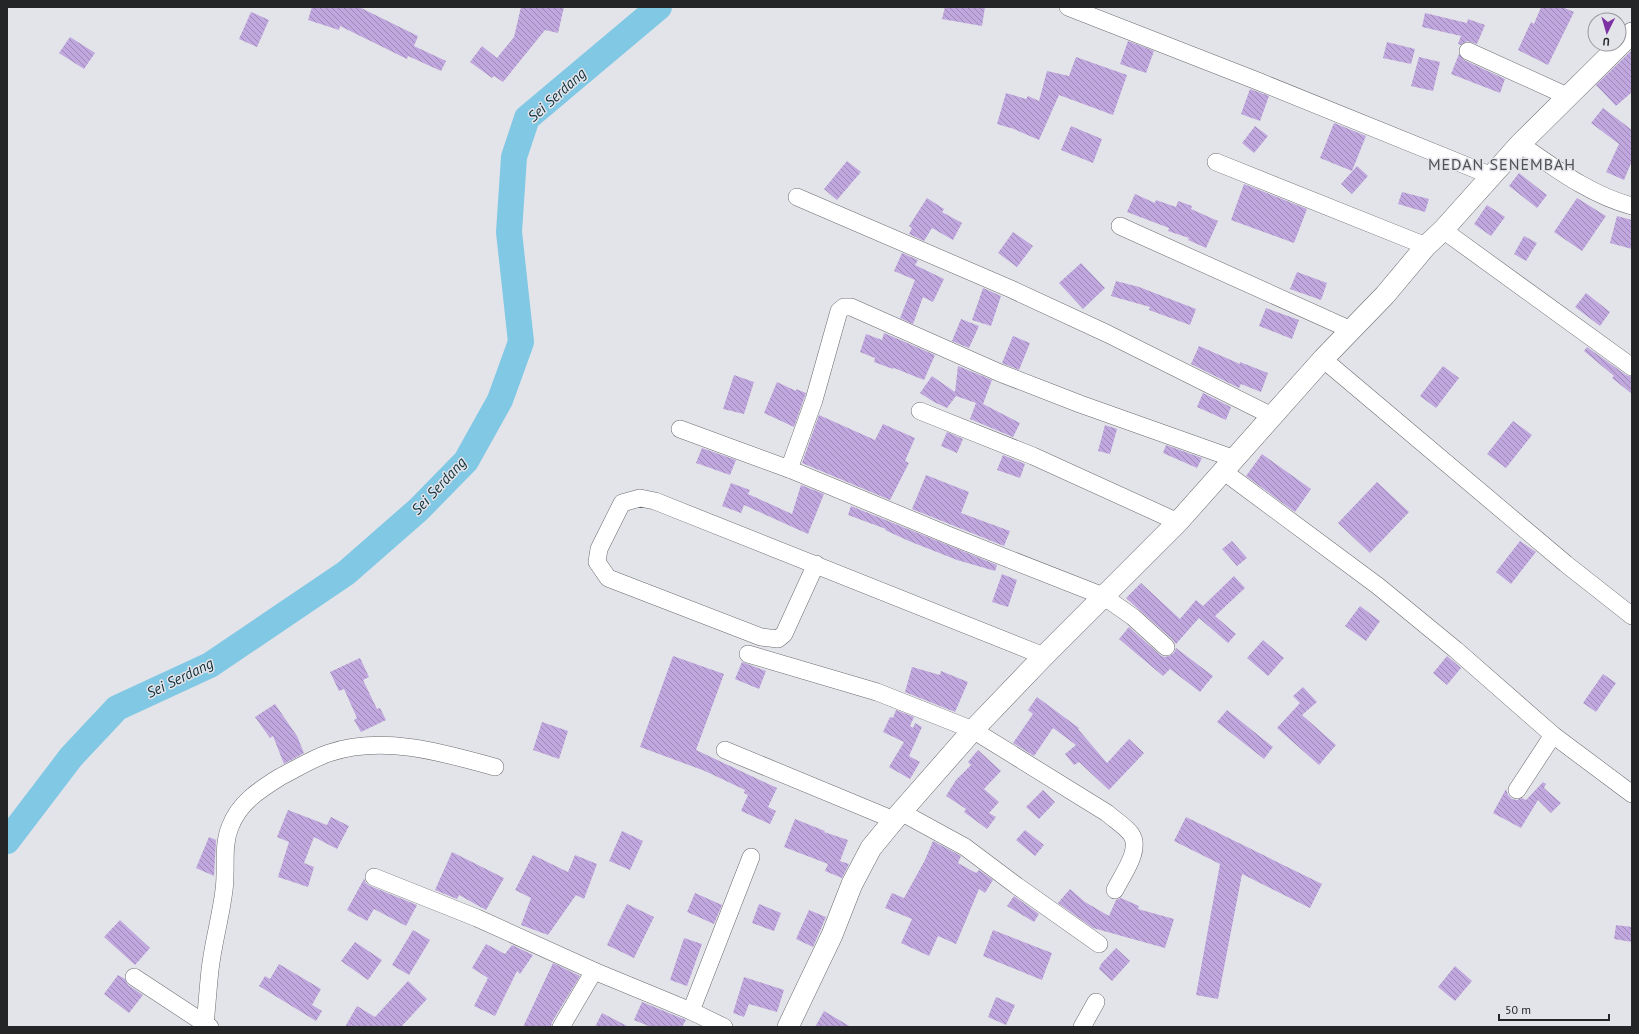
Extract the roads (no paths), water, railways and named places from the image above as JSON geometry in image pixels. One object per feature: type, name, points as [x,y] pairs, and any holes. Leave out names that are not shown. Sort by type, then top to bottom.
[{"type":"main road","points":[[788,1027],[832,935],[852,884],[871,848],[898,816],[973,730],[1103,596],[1178,522],[1322,359],[1385,295],[1426,246],[1443,230],[1520,144],[1632,33]]},
{"type":"street","points":[[1068,7],[1260,82],[1492,176]]},
{"type":"street","points":[[1468,51],[1567,96]]},
{"type":"street","points":[[1520,144],[1568,177],[1615,201],[1632,206]]},
{"type":"street","points":[[1216,162],[1426,246]]},
{"type":"street","points":[[797,197],[1011,289],[1108,334],[1272,416]]},
{"type":"street","points":[[1120,226],[1352,330]]},
{"type":"street","points":[[1443,230],[1632,367]]},
{"type":"street","points":[[789,468],[814,400],[839,311],[844,307],[851,307],[1000,373],[1229,465],[1456,650],[1553,735],[1632,794]]},
{"type":"street","points":[[1322,359],[1566,564],[1632,616]]},
{"type":"street","points":[[920,411],[1033,456],[1178,522]]},
{"type":"street","points":[[680,429],[789,468],[953,537],[1103,596],[1133,617],[1166,647]]},
{"type":"street","points":[[816,564],[784,634],[778,639],[761,637],[608,578],[598,562],[599,549],[622,503],[640,498],[655,501],[816,564],[1044,656]]},
{"type":"street","points":[[748,654],[878,692],[973,730],[1101,809],[1126,828],[1135,842],[1131,860],[1121,876],[1115,890]]},
{"type":"street","points":[[1517,790],[1553,735]]},
{"type":"street","points":[[206,1026],[210,969],[224,888],[227,835],[230,825],[246,800],[259,790],[311,760],[329,753],[358,746],[378,745],[421,748],[495,766]]},
{"type":"street","points":[[725,750],[898,816],[965,847],[1017,886],[1100,944]]},
{"type":"street","points":[[691,1011],[751,857]]},
{"type":"street","points":[[374,877],[477,918],[594,971],[691,1011],[724,1027]]},
{"type":"street","points":[[561,1027],[594,971]]},
{"type":"street","points":[[134,977],[206,1026]]},
{"type":"street","points":[[1082,1027],[1096,1002]]},
{"type":"waterway","name":"Sei Serdang","points":[[7,841],[71,757],[117,708],[210,665],[346,573],[418,510],[466,461],[500,400],[521,342],[509,232],[514,157],[527,118],[659,7]]},
{"type":"district","name":"MEDAN SENEMBAH","points":[[1502,164]]}]
